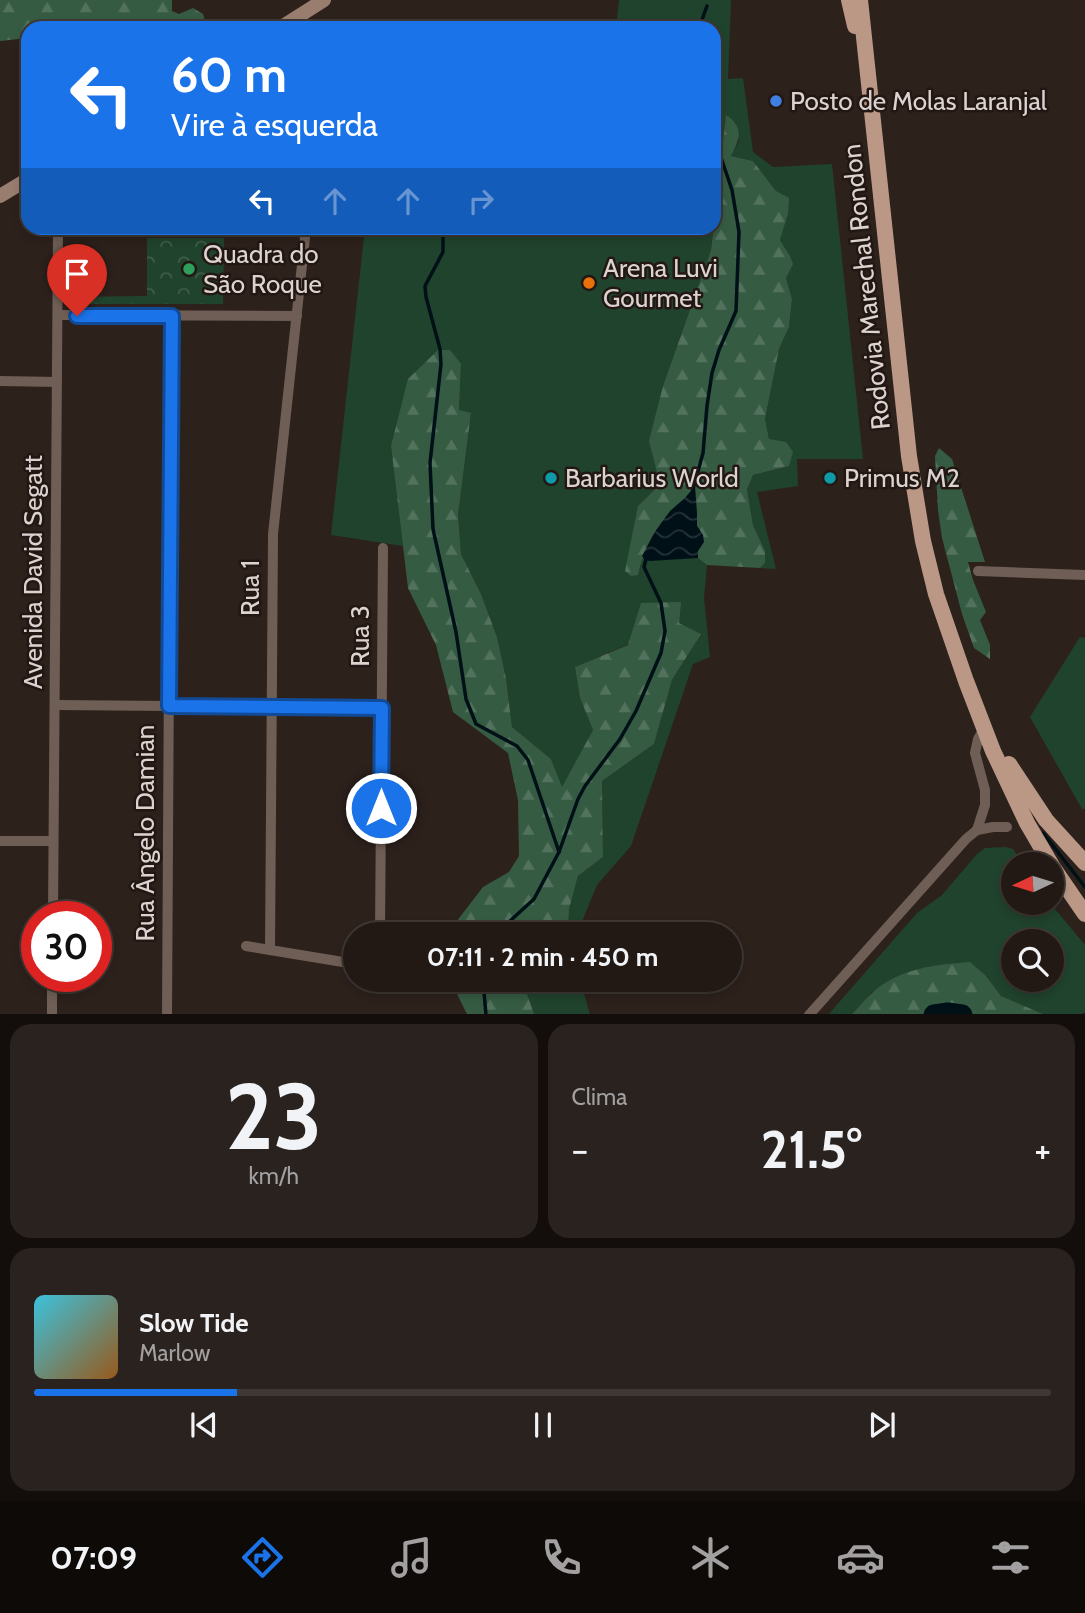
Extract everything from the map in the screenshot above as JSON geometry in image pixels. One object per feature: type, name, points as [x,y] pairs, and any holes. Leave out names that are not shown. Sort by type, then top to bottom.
[{"type":"main road","points":[[291,21],[324,0]]},
{"type":"main road","points":[[849,0],[870,89]]},
{"type":"main road","name":"Rodovia Marechal Rondon","points":[[860,0],[908,456],[917,511],[929,566],[962,672],[993,751],[1044,852]]},
{"type":"main road","points":[[870,0],[870,89]]},
{"type":"main road","points":[[0,196],[21,183]]},
{"type":"main road","name":"Rodovia Marechal Rondon","points":[[985,727],[1036,807],[1085,863]]},
{"type":"main road","name":"Rodovia Marechal Rondon","points":[[1064,884],[1085,914]]},
{"type":"street","name":"Avenida David Segatt","points":[[53,901],[58,235]]},
{"type":"street","name":"Rua 1","points":[[270,950],[273,534],[305,235]]},
{"type":"street","points":[[58,315],[297,316]]},
{"type":"street","name":"Rua Ângelo Damian","points":[[167,1014],[172,316]]},
{"type":"street","points":[[0,382],[57,382]]},
{"type":"street","name":"Rua 3","points":[[380,922],[383,548]]},
{"type":"street","points":[[978,571],[1085,575]]},
{"type":"street","points":[[55,705],[382,708]]},
{"type":"street","points":[[977,830],[985,797],[975,753],[978,739],[985,727]]},
{"type":"street","points":[[809,1014],[966,839],[977,830],[1007,827]]},
{"type":"street","points":[[0,841],[53,841]]},
{"type":"street","points":[[246,946],[343,962]]},
{"type":"street","points":[[52,992],[52,1014]]},
{"type":"green space","points":[[0,0],[172,0],[172,11],[179,14],[193,8],[203,14],[205,21],[21,21],[21,39],[0,41]]},
{"type":"green space","points":[[619,0],[731,0],[728,79],[743,78],[753,152],[773,167],[832,164],[863,459],[797,459],[798,486],[757,492],[776,569],[760,568],[765,563],[765,551],[753,525],[747,491],[753,475],[789,466],[769,439],[765,419],[779,349],[789,327],[792,299],[786,278],[790,256],[780,240],[788,214],[776,191],[753,161],[731,156],[739,141],[727,115],[721,163],[721,21],[617,21]]},
{"type":"green space","points":[[726,115],[736,124],[739,134],[731,156],[753,161],[776,191],[789,198],[788,214],[780,240],[793,264],[786,278],[792,299],[789,327],[779,349],[765,419],[769,439],[786,442],[793,452],[789,466],[753,475],[747,490],[753,525],[765,551],[765,563],[760,568],[707,565],[698,558],[703,535],[697,526],[697,513],[684,499],[660,524],[644,553],[638,575],[631,576],[625,571],[638,506],[664,480],[657,472],[649,441],[663,386],[711,250],[713,235],[721,235],[721,160]]},
{"type":"green space","points":[[364,235],[712,235],[711,250],[663,386],[664,480],[638,506],[638,575],[642,556],[698,558],[707,565],[704,598],[710,657],[693,664],[631,846],[597,885],[583,922],[568,922],[569,909],[578,876],[603,857],[602,781],[654,744],[672,680],[701,634],[678,623],[575,667],[580,698],[593,730],[562,788],[551,759],[512,727],[506,678],[497,637],[481,594],[461,554],[458,515],[471,414],[459,411],[461,364],[391,446],[403,546],[331,535]]},
{"type":"green space","points":[[147,238],[224,238],[223,304],[86,304],[74,299],[73,297],[147,296]]},
{"type":"green space","points":[[438,350],[450,350],[461,364],[459,410],[471,413],[458,515],[461,554],[481,594],[497,637],[506,678],[512,727],[551,759],[562,787],[593,730],[580,698],[575,667],[628,645],[641,603],[681,602],[679,623],[701,634],[672,680],[654,744],[602,781],[603,857],[578,876],[569,909],[568,922],[456,922],[483,887],[509,872],[519,856],[518,800],[508,753],[453,712],[436,645],[408,588],[391,446],[408,379]]},
{"type":"green space","points":[[939,448],[952,459],[985,562],[968,562],[986,612],[980,620],[990,645],[990,659],[974,648],[942,538],[935,456]]},
{"type":"green space","points":[[1080,637],[1085,638],[1085,809],[1082,809],[1030,717]]},
{"type":"green space","points":[[985,848],[1013,849],[1015,852],[1001,852],[1001,915],[1060,915],[1085,945],[1085,1012],[1043,1014],[1001,996],[986,976],[872,992],[852,1014],[829,1014],[917,913],[942,895]]},
{"type":"green space","points":[[970,962],[986,976],[1001,996],[1043,1014],[852,1014],[871,994],[893,978],[918,969]]},
{"type":"green space","points":[[456,992],[526,992],[534,1014],[467,1014]]},
{"type":"green space","points":[[526,992],[584,992],[590,1014],[534,1014]]},
{"type":"water","points":[[695,486],[697,526],[704,542],[698,551],[698,558],[645,560],[642,556],[655,532],[670,511]]},
{"type":"waterway","points":[[702,21],[707,6]]},
{"type":"waterway","points":[[693,489],[703,453],[712,373],[736,311],[739,232],[732,190],[721,158]]},
{"type":"waterway","points":[[443,235],[443,252],[425,286],[441,364],[430,463],[433,529],[456,632],[466,699],[476,724],[517,746],[528,760],[559,852]]},
{"type":"waterway","points":[[509,922],[534,899],[559,852],[578,799],[636,711],[661,653],[665,631],[661,603],[644,567],[646,559]]},
{"type":"waterway","points":[[1043,833],[1085,887]]},
{"type":"waterway","points":[[484,992],[486,1014]]},
{"type":"waterway","points":[[941,1014],[955,1014]]},
{"type":"place","name":"Posto de Molas Laranjal","points":[[776,101]]},
{"type":"place","name":"Quadra do São Roque","points":[[189,269]]},
{"type":"place","name":"Arena Luvi Gourmet","points":[[589,283]]},
{"type":"place","name":"Barbarius World","points":[[551,478]]},
{"type":"place","name":"Primus M2","points":[[830,478]]},
{"type":"route","points":[[77,316],[172,316],[169,706],[382,708],[381,808]]}]
